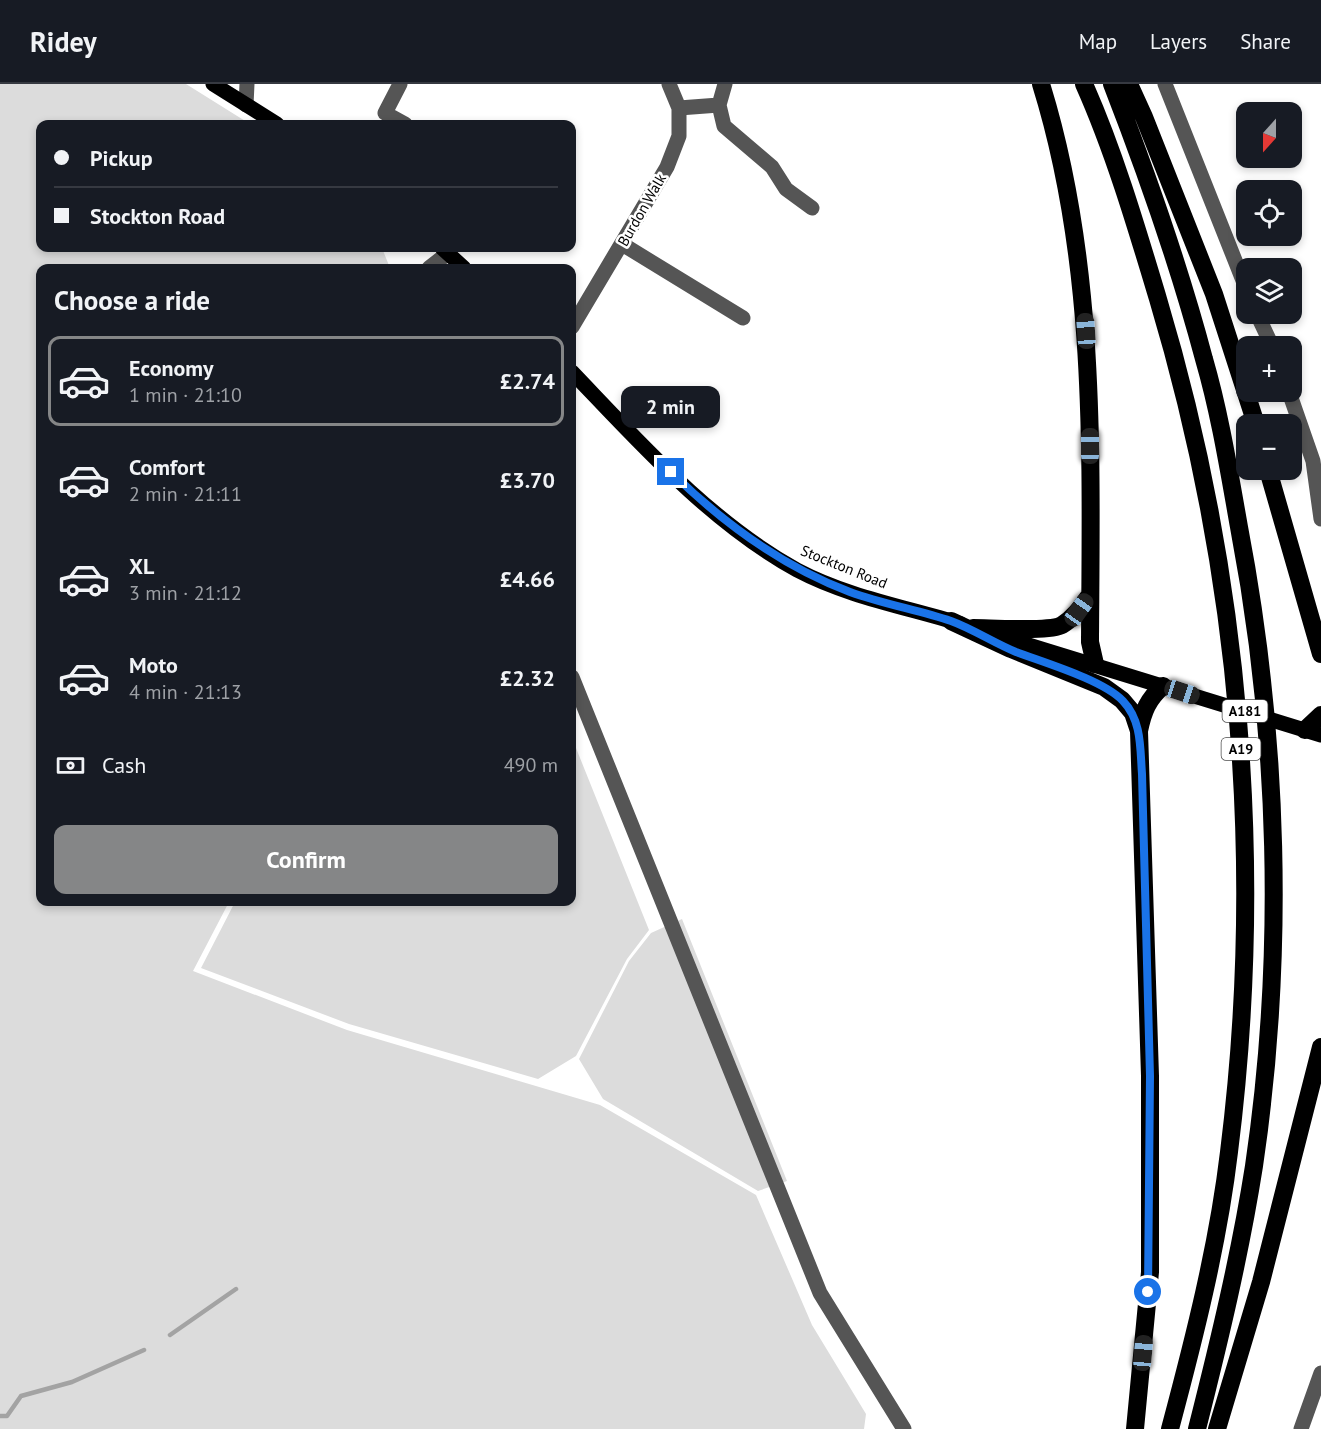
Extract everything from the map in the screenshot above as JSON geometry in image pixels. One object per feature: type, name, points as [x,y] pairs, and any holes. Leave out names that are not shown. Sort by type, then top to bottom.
[{"type":"highway","points":[[1041,84],[1068,200],[1085,308],[1089,378],[1090,642],[1095,664]]},
{"type":"highway","name":"A19","points":[[1084,84],[1142,244],[1177,359],[1202,463],[1235,675],[1245,794],[1247,930],[1240,1049],[1229,1156],[1191,1350],[1170,1429]]},
{"type":"highway","name":"A19","points":[[1112,84],[1179,269],[1205,362],[1228,461],[1249,575],[1270,776],[1272,950],[1263,1085],[1254,1165],[1240,1247],[1197,1429]]},
{"type":"highway","points":[[1129,84],[1214,294],[1253,414]]},
{"type":"highway","points":[[1271,480],[1321,654]]},
{"type":"highway","points":[[973,628],[1060,627],[1079,610],[1090,595]]},
{"type":"highway","points":[[951,621],[1011,649],[1104,687],[1122,700],[1132,713],[1139,731]]},
{"type":"highway","points":[[1135,1429],[1150,1272],[1150,1076],[1139,731],[1144,709],[1151,696],[1163,686]]},
{"type":"highway","points":[[1305,730],[1321,715]]},
{"type":"highway","points":[[1217,1429],[1261,1282],[1321,1047]]},
{"type":"main road","points":[[213,84],[270,120]]},
{"type":"main road","points":[[447,252],[460,264]]},
{"type":"main road","name":"Stockton Road","points":[[576,376],[686,487],[765,550],[798,571],[851,592],[1095,664]]},
{"type":"main road","name":"A181","points":[[1095,664],[1305,730]]},
{"type":"street","points":[[246,105],[247,84]]},
{"type":"street","points":[[397,120],[385,114],[400,84]]},
{"type":"street","name":"Burdon Walk","points":[[576,320],[666,167],[679,136],[679,108],[669,84]]},
{"type":"street","points":[[724,84],[719,105],[724,126],[772,167],[786,189],[812,208]]},
{"type":"street","points":[[1165,84],[1236,263]]},
{"type":"street","points":[[679,108],[719,105]]},
{"type":"street","points":[[622,244],[743,318]]},
{"type":"street","points":[[433,264],[443,252]]},
{"type":"street","points":[[1292,402],[1313,461],[1321,519]]},
{"type":"street","points":[[576,687],[820,1293],[904,1429]]},
{"type":"street","points":[[1301,1429],[1321,1373]]},
{"type":"shaded area","points":[[0,84],[186,84],[244,120],[36,120],[36,252],[384,252],[388,264],[36,264],[36,906],[227,906],[193,971],[347,1030],[600,1105],[756,1195],[812,1325],[866,1414],[864,1429],[0,1429]]},
{"type":"shaded area","points":[[576,748],[649,930],[627,959],[576,1056],[538,1079],[349,1024],[201,968],[233,906],[576,906]]},
{"type":"shaded area","points":[[682,919],[787,1181],[758,1191],[603,1099],[579,1059],[629,961],[651,933]]},
{"type":"waterway","points":[[170,1335],[236,1289]]},
{"type":"waterway","points":[[0,1416],[7,1416],[21,1396],[72,1382],[144,1350]]},
{"type":"route","points":[[671,472],[722,517],[765,550],[798,571],[851,592],[951,621],[1011,649],[1104,687],[1122,700],[1132,713],[1139,731],[1142,774],[1150,1076],[1150,1272],[1148,1292]]}]
